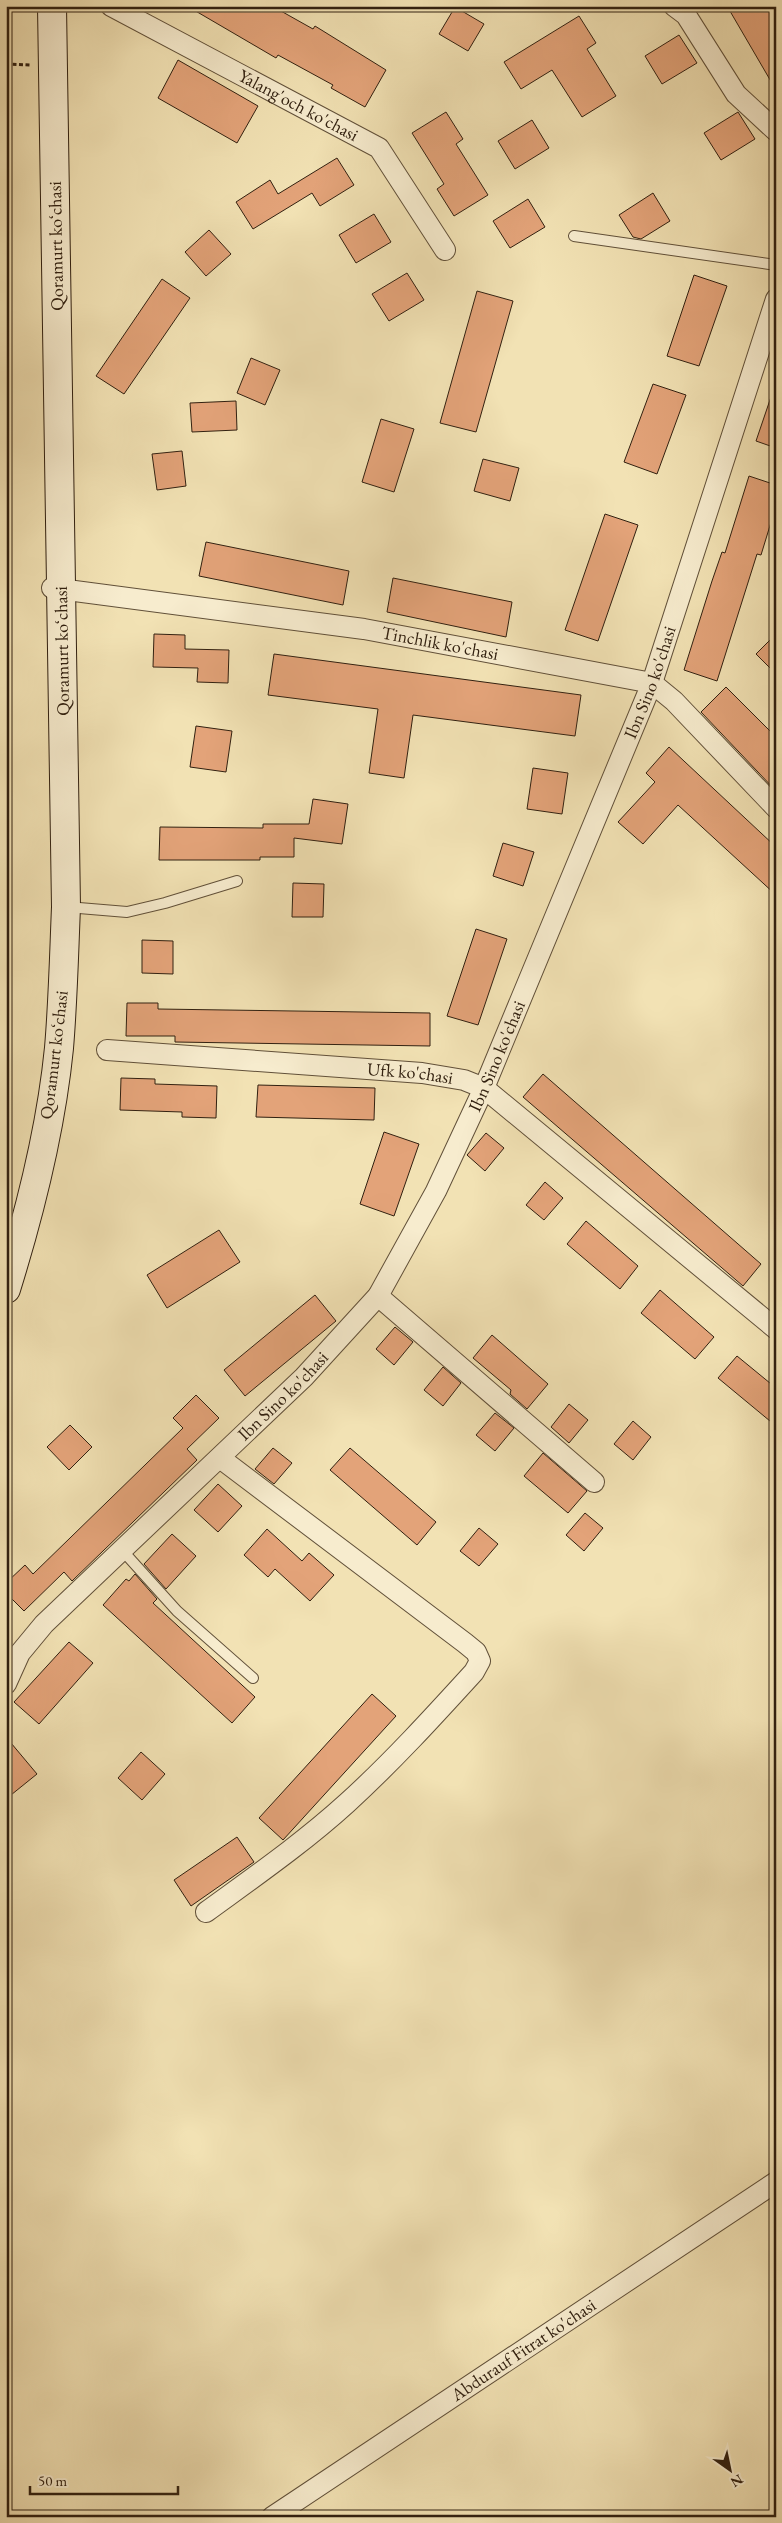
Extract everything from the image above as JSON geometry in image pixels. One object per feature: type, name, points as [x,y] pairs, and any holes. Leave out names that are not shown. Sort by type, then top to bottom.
[{"type":"main road","name":"Qoramurt koʻchasi","points":[[6,1289],[18,1250],[51,1102],[58,1049],[66,907],[49,189],[42,66],[42,6]]},
{"type":"main road","name":"Qoramurt koʻchasi","points":[[6,1254],[22,1193],[41,1100],[53,981],[56,911],[57,589],[52,6]]},
{"type":"street","name":"Yalang'och ko'chasi","points":[[112,6],[378,148],[445,250]]},
{"type":"street","points":[[674,6],[686,15],[736,94],[776,131]]},
{"type":"street","name":"Ibn Sino ko'chasi","points":[[6,1684],[20,1653],[44,1624],[304,1377],[378,1296],[436,1191],[484,1088],[652,683],[776,299]]},
{"type":"street","name":"Tinchlik ko'chasi","points":[[57,589],[364,629],[652,683],[674,701],[776,808]]},
{"type":"street","name":"Ufk ko'chasi","points":[[107,1050],[422,1073],[464,1080],[484,1088],[776,1329]]},
{"type":"street","points":[[378,1296],[594,1482]]},
{"type":"street","points":[[206,1912],[288,1853],[346,1804],[390,1762],[468,1679],[480,1661],[476,1652],[465,1643],[220,1458]]},
{"type":"street","name":"Abdurauf Fitrat ko'chasi","points":[[272,2517],[776,2182]]},
{"type":"lane","points":[[574,236],[776,265]]},
{"type":"lane","points":[[66,907],[127,912],[165,903],[238,881]]},
{"type":"lane","points":[[122,1550],[177,1611],[253,1678]]},
{"type":"path","points":[[6,64],[42,66]]},
{"type":"building","points":[[187,6],[272,6],[313,29],[315,26],[386,70],[365,107],[331,88],[333,85],[278,55],[276,58]]},
{"type":"building","points":[[727,6],[776,6],[776,90]]},
{"type":"building","points":[[455,7],[484,24],[468,51],[439,34]]},
{"type":"building","points":[[579,16],[596,43],[587,49],[616,96],[582,117],[552,70],[521,89],[504,62]]},
{"type":"building","points":[[679,35],[697,63],[662,84],[645,56]]},
{"type":"building","points":[[178,60],[258,106],[237,143],[158,98]]},
{"type":"building","points":[[446,112],[463,139],[456,144],[488,195],[454,216],[437,189],[444,184],[412,133]]},
{"type":"building","points":[[738,112],[755,139],[721,160],[704,133]]},
{"type":"building","points":[[532,120],[549,148],[515,169],[498,141]]},
{"type":"building","points":[[337,158],[354,185],[320,206],[312,193],[253,229],[236,202],[270,180],[278,194]]},
{"type":"building","points":[[653,193],[670,221],[641,239],[633,237],[619,215]]},
{"type":"building","points":[[528,199],[545,227],[510,248],[493,221]]},
{"type":"building","points":[[374,214],[391,242],[356,263],[339,235]]},
{"type":"building","points":[[209,230],[231,254],[206,276],[185,252]]},
{"type":"building","points":[[407,273],[424,300],[389,321],[372,294]]},
{"type":"building","points":[[694,275],[727,286],[699,366],[667,356]]},
{"type":"building","points":[[162,279],[190,298],[124,394],[96,376]]},
{"type":"building","points":[[477,291],[513,301],[476,432],[440,423]]},
{"type":"building","points":[[251,358],[280,370],[265,405],[237,393]]},
{"type":"building","points":[[653,384],[686,395],[657,474],[624,462]]},
{"type":"building","points":[[773,391],[776,392],[776,448],[756,441]]},
{"type":"building","points":[[236,401],[237,430],[192,432],[190,403]]},
{"type":"building","points":[[381,419],[414,429],[394,492],[362,482]]},
{"type":"building","points":[[182,451],[186,486],[157,490],[152,454]]},
{"type":"building","points":[[483,459],[519,468],[510,501],[474,491]]},
{"type":"building","points":[[749,476],[776,485],[776,506],[761,555],[757,554],[717,681],[684,670],[712,581],[722,552],[725,553]]},
{"type":"building","points":[[605,514],[638,525],[598,641],[565,630]]},
{"type":"building","points":[[206,542],[349,571],[343,605],[199,576]]},
{"type":"building","points":[[393,578],[512,602],[506,637],[387,612]]},
{"type":"building","points":[[154,634],[185,635],[185,649],[229,650],[228,683],[197,682],[198,668],[153,667]]},
{"type":"building","points":[[776,634],[776,674],[756,654]]},
{"type":"building","points":[[274,654],[581,695],[575,736],[413,715],[404,778],[369,773],[378,709],[268,695]]},
{"type":"building","points":[[726,687],[776,737],[776,791],[701,712]]},
{"type":"building","points":[[196,726],[232,731],[226,772],[190,767]]},
{"type":"building","points":[[669,747],[776,847],[776,895],[678,805],[643,844],[618,822],[655,782],[646,773]]},
{"type":"building","points":[[533,768],[568,773],[562,814],[527,809]]},
{"type":"building","points":[[313,799],[348,804],[342,844],[294,838],[294,857],[260,857],[260,860],[159,860],[160,827],[263,828],[263,824],[309,824]]},
{"type":"building","points":[[503,843],[534,852],[523,886],[493,876]]},
{"type":"building","points":[[293,883],[324,884],[323,917],[292,917]]},
{"type":"building","points":[[476,929],[507,939],[478,1025],[447,1016]]},
{"type":"building","points":[[142,940],[173,941],[173,974],[142,973]]},
{"type":"building","points":[[127,1003],[158,1003],[158,1009],[430,1013],[430,1046],[175,1042],[175,1036],[126,1036]]},
{"type":"building","points":[[543,1074],[761,1264],[743,1286],[523,1097]]},
{"type":"building","points":[[121,1078],[155,1079],[155,1084],[217,1086],[216,1118],[182,1117],[182,1112],[120,1110]]},
{"type":"building","points":[[258,1085],[375,1088],[374,1120],[256,1117]]},
{"type":"building","points":[[384,1132],[419,1144],[394,1216],[360,1204]]},
{"type":"building","points":[[486,1133],[504,1148],[485,1171],[467,1155]]},
{"type":"building","points":[[545,1182],[563,1198],[544,1220],[526,1205]]},
{"type":"building","points":[[586,1221],[638,1266],[620,1289],[567,1244]]},
{"type":"building","points":[[219,1230],[240,1262],[167,1308],[147,1275]]},
{"type":"building","points":[[660,1290],[714,1337],[695,1359],[641,1313]]},
{"type":"building","points":[[315,1295],[336,1321],[245,1396],[224,1370]]},
{"type":"building","points":[[395,1327],[413,1342],[394,1365],[376,1349]]},
{"type":"building","points":[[492,1335],[548,1384],[527,1409],[510,1394],[511,1390],[473,1358]]},
{"type":"building","points":[[737,1356],[776,1388],[776,1426],[718,1378]]},
{"type":"building","points":[[443,1367],[461,1383],[443,1406],[424,1390]]},
{"type":"building","points":[[196,1395],[219,1418],[187,1449],[197,1460],[72,1581],[64,1572],[24,1611],[6,1593],[6,1583],[25,1565],[33,1574],[183,1428],[173,1418]]},
{"type":"building","points":[[569,1404],[588,1420],[569,1443],[551,1427]]},
{"type":"building","points":[[495,1413],[514,1428],[495,1451],[476,1435]]},
{"type":"building","points":[[633,1421],[651,1437],[633,1460],[614,1444]]},
{"type":"building","points":[[70,1425],[92,1447],[69,1470],[47,1447]]},
{"type":"building","points":[[273,1448],[292,1463],[274,1484],[255,1469]]},
{"type":"building","points":[[350,1448],[436,1522],[417,1545],[330,1470]]},
{"type":"building","points":[[543,1453],[587,1491],[568,1513],[524,1476]]},
{"type":"building","points":[[218,1484],[242,1506],[218,1532],[194,1510]]},
{"type":"building","points":[[585,1513],[603,1528],[584,1551],[566,1535]]},
{"type":"building","points":[[479,1528],[498,1544],[479,1566],[460,1551]]},
{"type":"building","points":[[267,1529],[302,1561],[309,1553],[334,1575],[310,1601],[275,1569],[268,1577],[244,1555]]},
{"type":"building","points":[[172,1534],[196,1556],[166,1589],[144,1564]]},
{"type":"building","points":[[135,1574],[157,1599],[153,1603],[255,1697],[232,1723],[103,1605],[126,1579],[129,1581]]},
{"type":"building","points":[[69,1642],[93,1663],[39,1724],[14,1702]]},
{"type":"building","points":[[372,1694],[396,1716],[283,1840],[259,1818]]},
{"type":"building","points":[[6,1737],[37,1774],[6,1799]]},
{"type":"building","points":[[141,1752],[165,1774],[142,1800],[118,1778]]},
{"type":"building","points":[[237,1837],[254,1862],[191,1906],[174,1880]]}]
